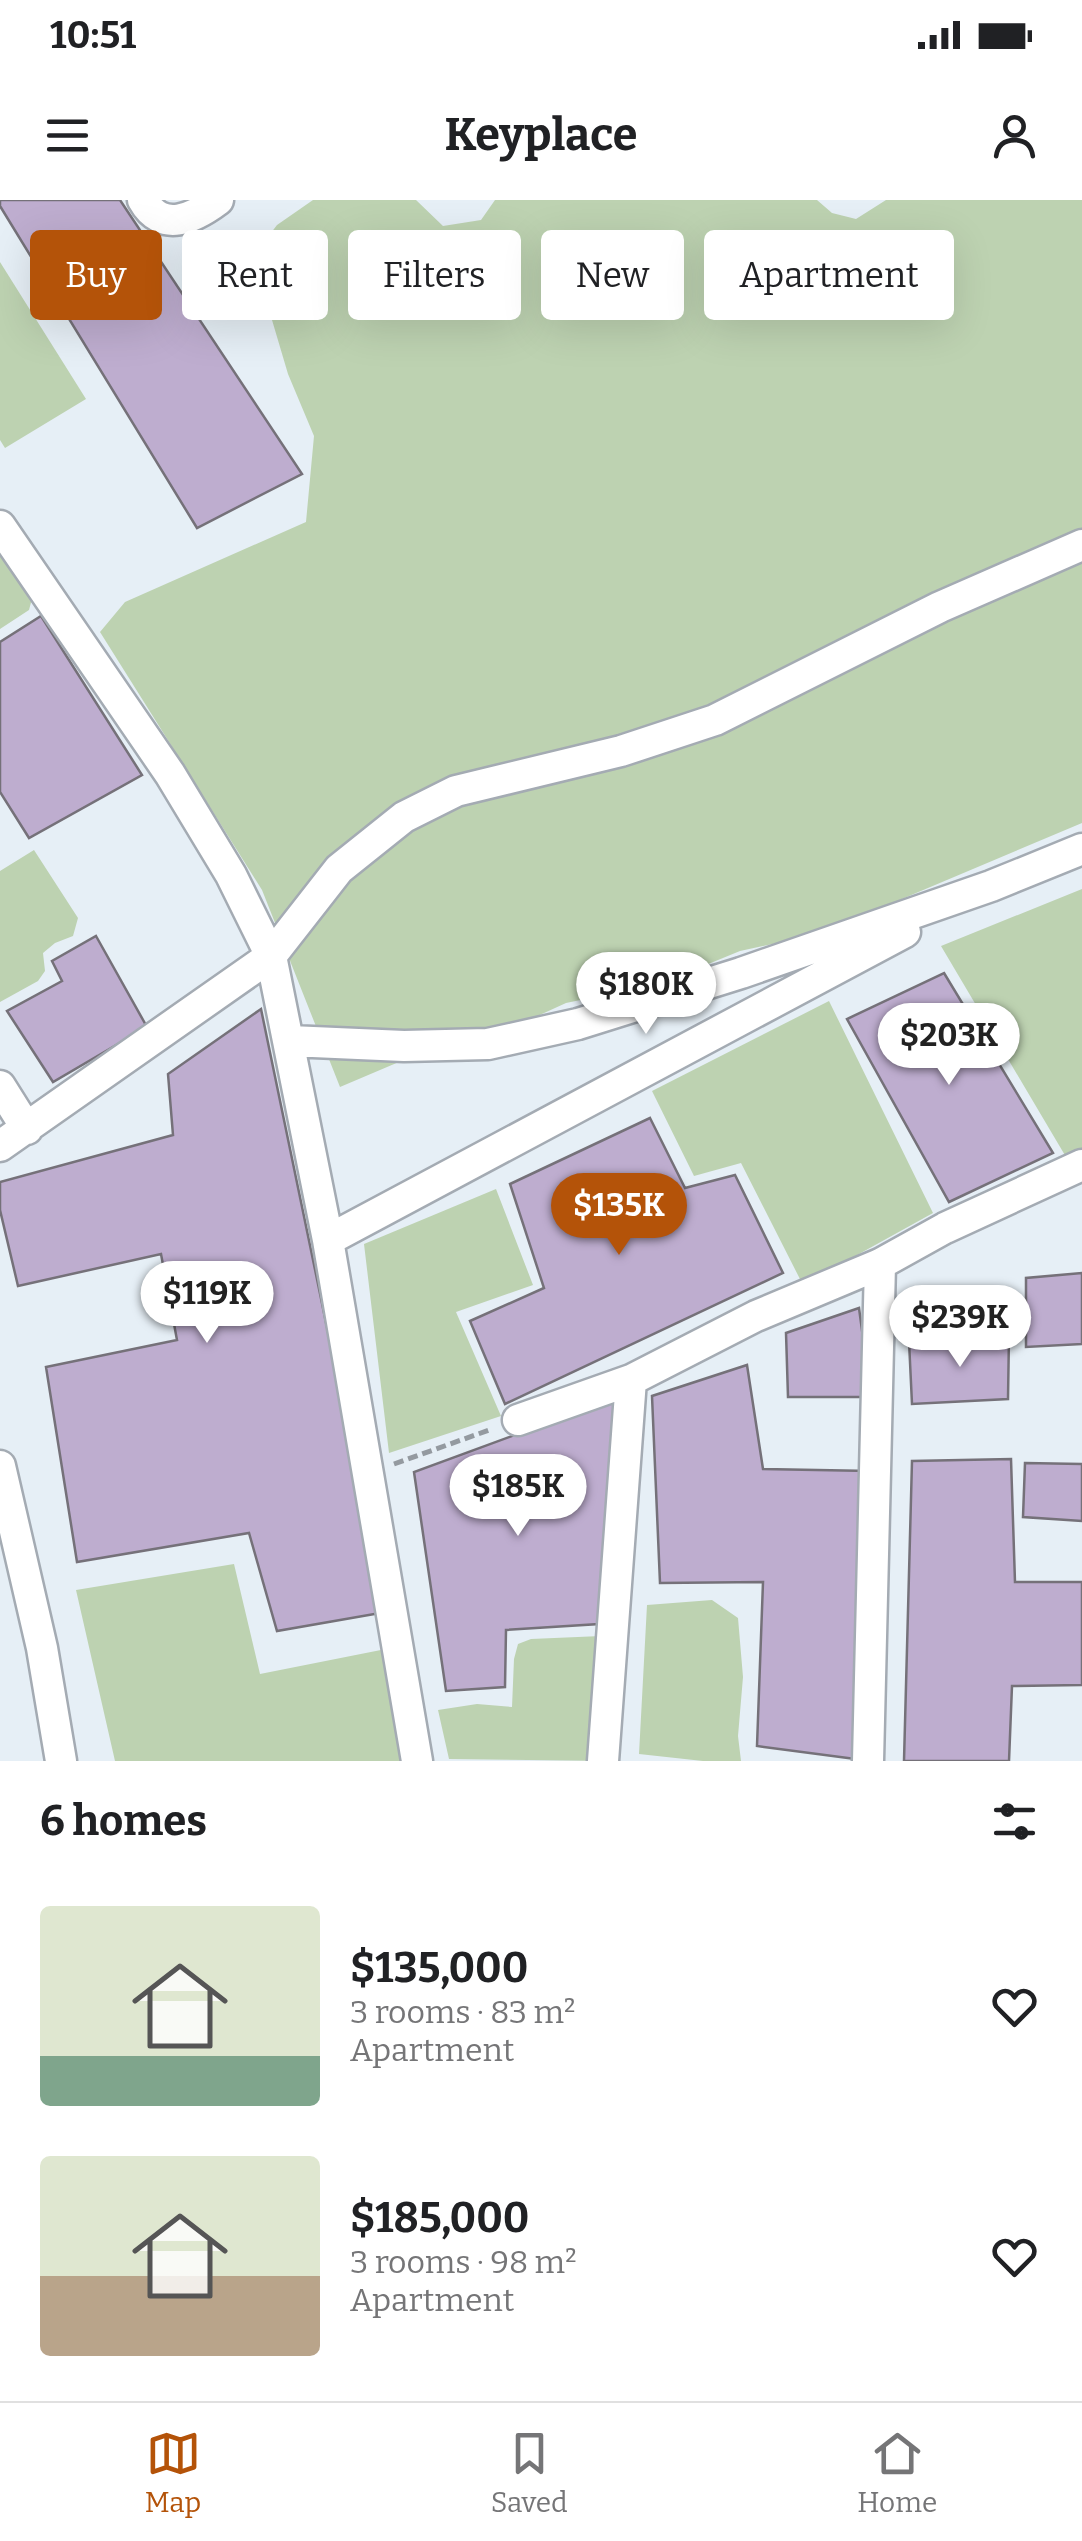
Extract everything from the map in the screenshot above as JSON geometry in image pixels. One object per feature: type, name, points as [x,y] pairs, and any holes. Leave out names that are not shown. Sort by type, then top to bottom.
[{"type":"street","points":[[143,200],[149,211],[169,220],[194,218],[218,200]]},
{"type":"street","points":[[0,526],[170,774],[231,875],[270,956],[328,1240],[417,1761]]},
{"type":"street","points":[[0,1146],[270,956],[339,868],[404,816],[456,791],[621,751],[715,720],[940,608],[1082,545]]},
{"type":"street","points":[[290,1041],[404,1046],[488,1044],[560,1028],[741,973],[991,886],[1082,848]]},
{"type":"street","points":[[328,1240],[991,886]]},
{"type":"street","points":[[0,1086],[27,1129]]},
{"type":"street","points":[[518,1420],[632,1380],[756,1316],[880,1264],[945,1228],[1082,1165]]},
{"type":"street","points":[[868,1761],[880,1264]]},
{"type":"street","points":[[603,1761],[632,1380]]},
{"type":"street","points":[[0,1466],[42,1648],[61,1761]]},
{"type":"path","points":[[369,1473],[518,1420]]},
{"type":"green space","points":[[313,200],[416,200],[443,226],[481,220],[495,200],[817,200],[832,213],[856,219],[886,200],[1082,200],[1082,823],[819,934],[740,951],[662,983],[566,1003],[520,1024],[413,1056],[340,1087],[262,890],[100,632],[125,602],[306,522],[314,436],[288,374],[272,320],[328,320],[328,230],[273,230]]},
{"type":"green space","points":[[0,262],[30,310],[30,320],[36,320],[86,399],[5,448],[0,440]]},
{"type":"green space","points":[[0,541],[33,595],[29,610],[0,629]]},
{"type":"green space","points":[[34,850],[78,918],[73,936],[43,953],[45,971],[38,981],[0,1002],[0,871]]},
{"type":"green space","points":[[1082,889],[1082,1149],[1066,1157],[941,946]]},
{"type":"green space","points":[[829,1001],[933,1213],[803,1285],[741,1163],[694,1176],[652,1091]]},
{"type":"green space","points":[[496,1189],[533,1285],[456,1312],[501,1416],[389,1453],[364,1244]]},
{"type":"green space","points":[[234,1564],[260,1674],[396,1647],[408,1761],[115,1761],[76,1590]]},
{"type":"green space","points":[[712,1600],[738,1618],[743,1677],[738,1736],[741,1761],[639,1754],[647,1605]]},
{"type":"green space","points":[[601,1636],[609,1761],[449,1759],[438,1710],[477,1704],[512,1707],[518,1644],[531,1639]]},
{"type":"building","points":[[0,200],[120,200],[140,230],[30,230],[30,255]]},
{"type":"building","points":[[162,263],[182,293],[182,320],[200,320],[302,474],[197,528],[70,320],[162,320]]},
{"type":"building","points":[[41,616],[142,775],[29,838],[0,792],[0,642]]},
{"type":"building","points":[[96,936],[147,1027],[53,1082],[7,1011],[62,981],[52,961]]},
{"type":"building","points":[[944,973],[1053,1153],[949,1202],[847,1019]]},
{"type":"building","points":[[261,1009],[386,1612],[277,1631],[249,1533],[77,1562],[46,1367],[177,1340],[161,1254],[18,1286],[0,1210],[0,1182],[173,1135],[168,1074]]},
{"type":"building","points":[[650,1118],[685,1188],[735,1175],[783,1273],[505,1404],[470,1321],[544,1288],[510,1184]]},
{"type":"building","points":[[1082,1273],[1082,1344],[1026,1347],[1026,1278]]},
{"type":"building","points":[[859,1308],[871,1397],[788,1397],[786,1333]]},
{"type":"building","points":[[1009,1335],[1008,1399],[912,1404],[909,1341]]},
{"type":"building","points":[[747,1365],[763,1469],[870,1471],[863,1760],[757,1746],[763,1582],[660,1583],[652,1396]]},
{"type":"building","points":[[621,1396],[599,1624],[506,1630],[505,1687],[446,1691],[414,1472]]},
{"type":"building","points":[[1011,1459],[1015,1582],[1082,1582],[1082,1685],[1012,1686],[1009,1761],[904,1761],[912,1461]]},
{"type":"building","points":[[1025,1463],[1082,1464],[1082,1521],[1023,1517]]}]
